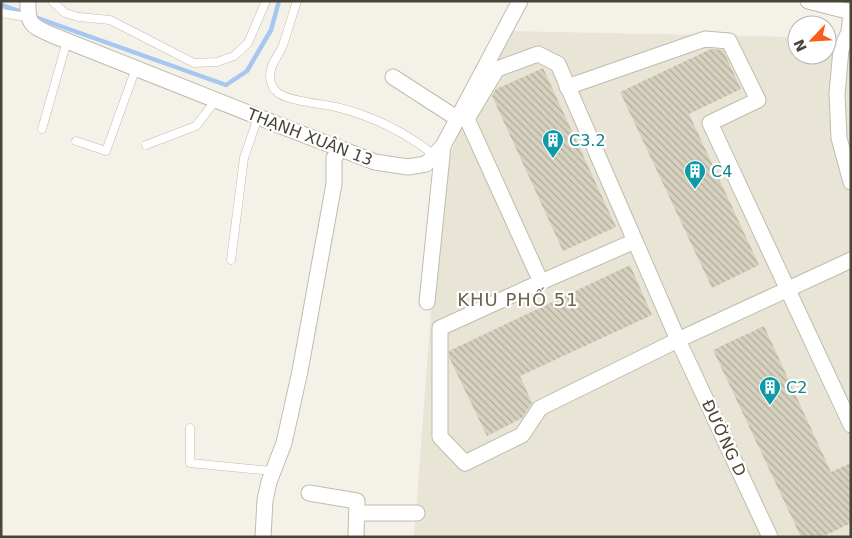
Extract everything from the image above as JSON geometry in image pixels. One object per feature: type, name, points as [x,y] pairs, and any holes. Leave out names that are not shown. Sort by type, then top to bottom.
[{"type":"street","points":[[427,302],[439,151],[458,119],[520,1]]},
{"type":"street","points":[[808,1],[851,13],[850,34],[841,49],[837,94],[838,138],[851,182]]},
{"type":"street","name":"THẠNH XUÂN 13","points":[[28,9],[33,26],[67,41],[375,162],[408,167],[426,164],[439,151]]},
{"type":"street","points":[[567,87],[705,39],[729,41],[758,100],[710,123],[851,426]]},
{"type":"street","name":"ĐƯỜNG D","points":[[541,282],[467,119],[497,69],[538,54],[558,64],[678,340],[770,537]]},
{"type":"street","points":[[393,77],[458,119]]},
{"type":"street","points":[[263,537],[265,500],[272,471],[284,443],[300,371],[334,184],[334,158],[341,149]]},
{"type":"street","points":[[635,241],[440,328],[440,437],[465,463],[522,435],[540,408],[678,340],[851,260]]},
{"type":"street","points":[[309,493],[357,501],[356,537]]},
{"type":"street","points":[[357,513],[417,513]]},
{"type":"lane","points":[[53,1],[65,13],[79,17],[110,20],[194,63],[217,62],[234,56],[248,43],[266,1]]},
{"type":"lane","points":[[297,1],[282,47],[272,64],[270,76],[272,85],[278,93],[304,102],[336,107],[366,116],[439,151]]},
{"type":"lane","points":[[1,13],[28,9]]},
{"type":"lane","points":[[42,129],[67,41]]},
{"type":"lane","points":[[76,141],[106,151],[136,68]]},
{"type":"lane","points":[[146,146],[196,126],[216,100]]},
{"type":"lane","points":[[231,260],[244,158],[258,117]]},
{"type":"lane","points":[[190,428],[190,462],[272,471]]},
{"type":"shaded area","points":[[507,31],[787,37],[787,65],[837,65],[837,38],[851,39],[851,537],[414,537],[441,179],[463,121]]},
{"type":"building","name":"C4","points":[[711,49],[723,50],[741,89],[689,114],[759,265],[712,288],[620,92]]},
{"type":"building","name":"C3.2","points":[[543,68],[616,227],[563,251],[492,96],[496,89]]},
{"type":"building","points":[[630,265],[652,315],[520,376],[532,403],[522,418],[487,436],[449,357],[449,351]]},
{"type":"building","name":"С2","points":[[764,326],[831,472],[851,463],[851,523],[822,537],[801,537],[713,350]]},
{"type":"waterway","points":[[32,16],[226,85],[247,71],[271,30],[279,1]]},
{"type":"waterway","points":[[1,5],[25,13]]},
{"type":"place","name":"C3.2","points":[[553,159]]},
{"type":"place","name":"C4","points":[[695,190]]},
{"type":"place","name":"С2","points":[[770,406]]},
{"type":"district","name":"KHU PHỐ 51","points":[[518,299]]}]
